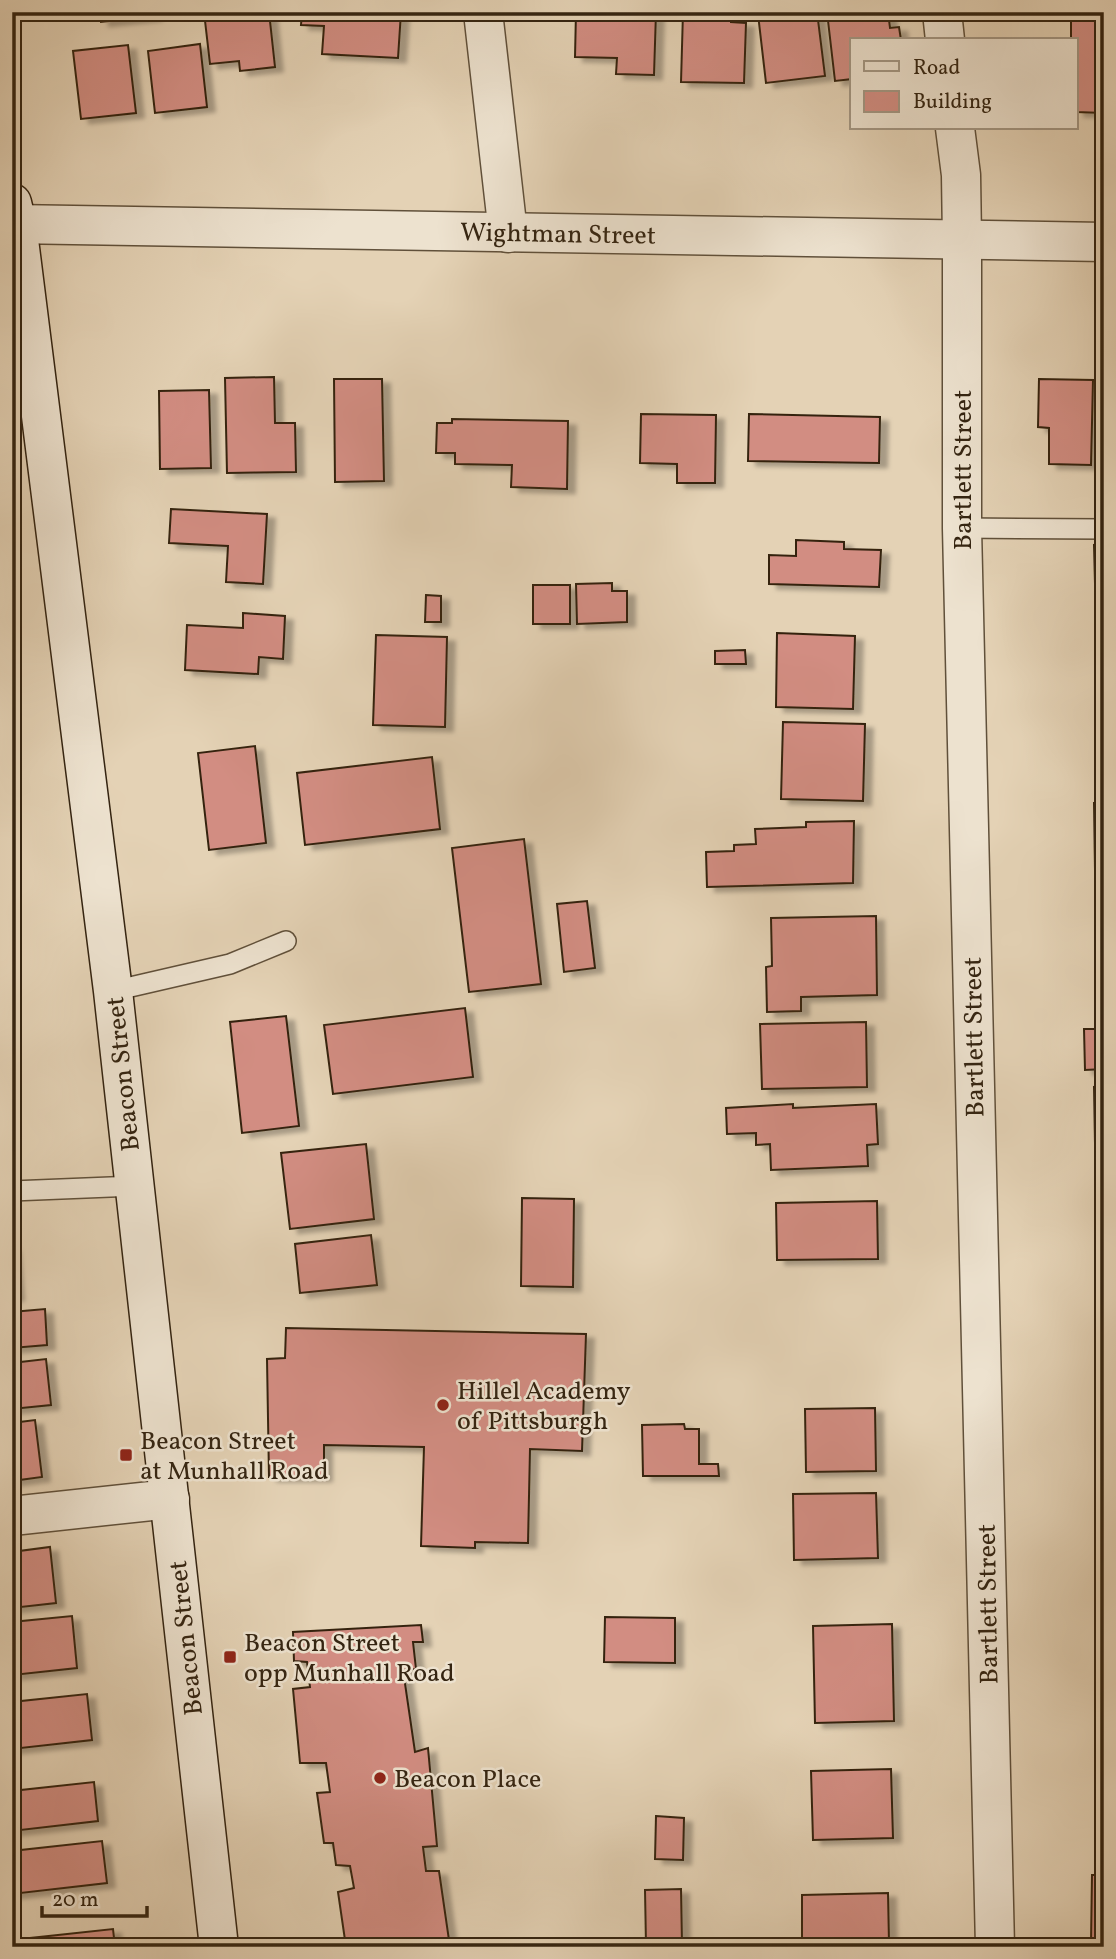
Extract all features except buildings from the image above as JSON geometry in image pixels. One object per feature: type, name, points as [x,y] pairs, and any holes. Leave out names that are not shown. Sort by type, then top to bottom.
[{"type":"street","points":[[483,12],[508,233]]},
{"type":"street","points":[[942,12],[946,38]]},
{"type":"street","name":"Bartlett Street","points":[[955,130],[961,175],[962,528],[995,1947]]},
{"type":"street","name":"Wightman Street","points":[[14,217],[508,233],[1104,242]]},
{"type":"street","name":"Beacon Street","points":[[14,217],[113,991],[219,1947]]},
{"type":"street","points":[[12,1516],[170,1499]]},
{"type":"lane","points":[[962,528],[1104,529]]},
{"type":"lane","points":[[113,991],[230,964],[286,941]]},
{"type":"lane","points":[[12,1191],[135,1186]]},
{"type":"place","name":"Hillel Academy of Pittsburgh","points":[[443,1405]]},
{"type":"place","name":"Beacon Street at Munhall Road","points":[[126,1455]]},
{"type":"place","name":"Beacon Street opp Munhall Road","points":[[230,1657]]},
{"type":"place","name":"Beacon Place","points":[[380,1778]]}]
